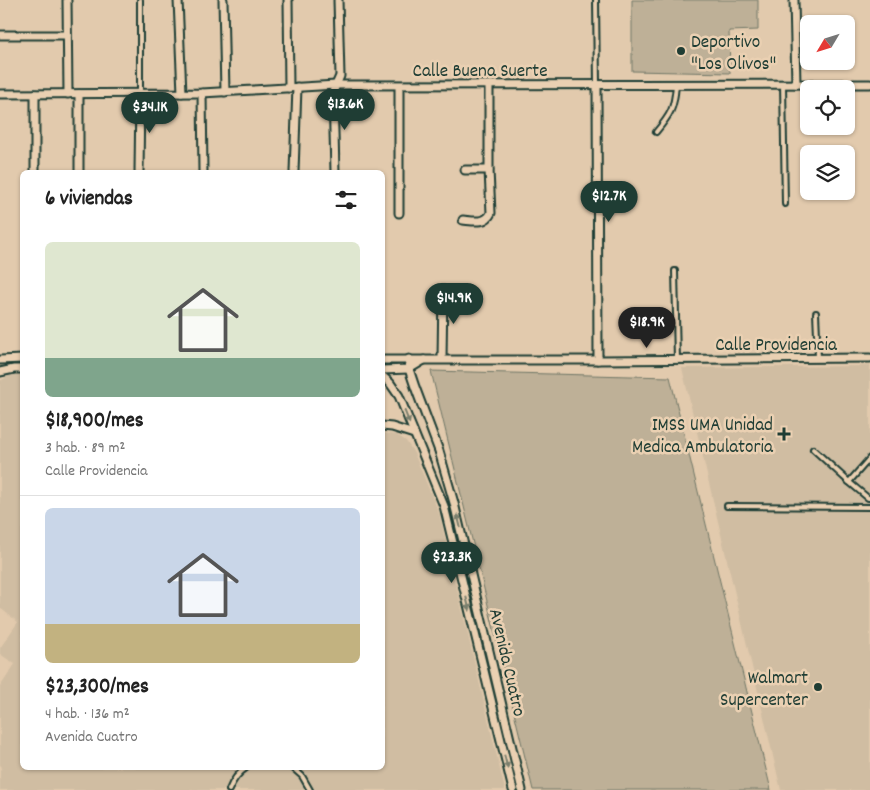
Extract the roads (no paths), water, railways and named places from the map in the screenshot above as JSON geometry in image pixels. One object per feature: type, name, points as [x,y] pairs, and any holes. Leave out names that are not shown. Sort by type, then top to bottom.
[{"type":"street","points":[[67,0],[68,94]]},
{"type":"street","points":[[178,0],[182,93]]},
{"type":"street","points":[[223,0],[225,92]]},
{"type":"street","points":[[288,0],[293,88],[294,170]]},
{"type":"street","points":[[335,170],[333,92],[340,76],[338,0]]},
{"type":"street","points":[[794,0],[796,84]]},
{"type":"street","points":[[0,35],[67,35]]},
{"type":"street","name":"Calle Buena Suerte","points":[[0,94],[140,95],[336,85],[870,84]]},
{"type":"street","points":[[463,220],[484,221],[489,218],[491,213],[489,85]]},
{"type":"street","points":[[597,85],[598,360]]},
{"type":"street","points":[[399,86],[399,213]]},
{"type":"street","points":[[202,93],[203,170]]},
{"type":"street","points":[[35,94],[35,170]]},
{"type":"street","points":[[79,94],[79,170]]},
{"type":"street","points":[[139,170],[140,95]]},
{"type":"street","points":[[464,170],[489,170]]},
{"type":"street","points":[[442,359],[443,290]]},
{"type":"street","name":"Calle Providencia","points":[[385,360],[870,358]]},
{"type":"street","points":[[0,360],[20,359]]},
{"type":"street","name":"Avenida Cuatro","points":[[408,359],[409,370],[439,451],[454,503],[522,790]]},
{"type":"street","points":[[385,370],[409,370],[425,360]]},
{"type":"street","points":[[0,372],[14,368],[20,369]]},
{"type":"street","name":"Avenida Cuatro","points":[[385,379],[399,396],[444,506],[513,790]]},
{"type":"street","points":[[385,426],[414,434]]},
{"type":"street","points":[[486,680],[496,678]]},
{"type":"lane","points":[[140,0],[140,95]]},
{"type":"lane","points":[[596,0],[597,85]]},
{"type":"lane","points":[[783,84],[785,204]]},
{"type":"lane","points":[[656,132],[670,116],[675,99],[676,85]]},
{"type":"lane","points":[[675,271],[677,360]]},
{"type":"lane","points":[[816,313],[818,358]]},
{"type":"lane","points":[[813,449],[849,482],[870,498]]},
{"type":"lane","points":[[849,482],[870,458]]},
{"type":"lane","points":[[727,506],[870,507]]},
{"type":"lane","points":[[229,790],[232,782],[243,770]]},
{"type":"lane","points":[[295,770],[302,776],[310,790]]},
{"type":"place","name":"Deportivo \"Los Olivos\"","points":[[681,51]]},
{"type":"place","name":"IMSS UMA Unidad Medica Ambulatoria","points":[[784,434]]},
{"type":"place","name":"Walmart Supercenter","points":[[818,687]]}]
